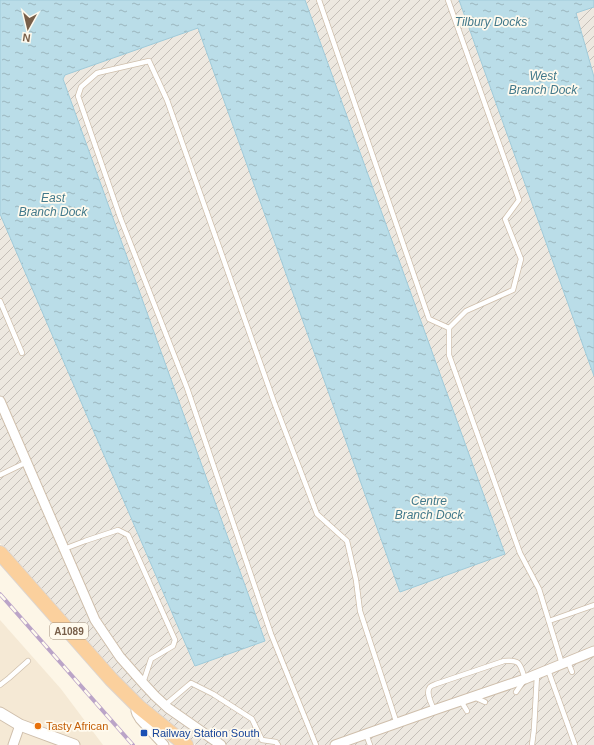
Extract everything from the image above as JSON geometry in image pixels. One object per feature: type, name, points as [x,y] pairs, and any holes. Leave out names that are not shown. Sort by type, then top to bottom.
[{"type":"highway","name":"A1089","points":[[0,554],[111,679],[139,707],[186,745]]},
{"type":"street","points":[[1,404],[95,620],[120,657],[165,705],[221,745]]},
{"type":"street","points":[[335,745],[537,675],[594,651]]},
{"type":"street","points":[[139,707],[136,711],[140,719],[164,745]]},
{"type":"street","points":[[0,713],[20,725],[74,745]]},
{"type":"street","points":[[13,745],[20,725]]},
{"type":"lane","points":[[319,0],[429,319],[449,328]]},
{"type":"lane","points":[[448,0],[519,200],[505,219],[521,259],[513,290],[466,310],[449,328],[449,356],[520,553],[539,589],[565,663],[572,672]]},
{"type":"lane","points":[[316,745],[271,634],[187,388],[120,217],[78,96],[81,86],[98,73],[149,61],[167,100],[274,402],[317,514],[347,541],[356,580],[360,611],[397,724]]},
{"type":"lane","points":[[0,301],[22,353]]},
{"type":"lane","points":[[0,475],[26,462]]},
{"type":"lane","points":[[64,549],[118,530],[128,535],[175,640],[173,646],[151,659],[143,683]]},
{"type":"lane","points":[[549,621],[594,605]]},
{"type":"lane","points":[[434,710],[428,692],[430,687],[504,661],[512,660],[517,661],[520,664],[525,679],[516,692]]},
{"type":"lane","points":[[0,685],[28,661]]},
{"type":"lane","points":[[548,670],[575,745]]},
{"type":"lane","points":[[532,745],[537,675]]},
{"type":"lane","points":[[165,705],[191,683],[213,694],[252,719],[262,740],[276,742],[278,745]]},
{"type":"lane","points":[[473,697],[485,702]]},
{"type":"lane","points":[[461,701],[467,711]]},
{"type":"lane","points":[[366,734],[370,745]]},
{"type":"shaded area","points":[[0,0],[594,0],[594,745],[196,745],[143,701],[120,679],[0,543]]},
{"type":"shaded area","points":[[0,620],[61,689],[103,745],[0,745]]},
{"type":"water","points":[[0,0],[305,0],[505,554],[400,592],[198,28],[65,75],[63,79],[265,641],[195,666],[0,214]]},
{"type":"water","name":"West Branch Dock","points":[[459,0],[594,0],[594,7],[576,13],[594,77],[594,376]]},
{"type":"railway","points":[[0,594],[133,745]]},
{"type":"place","name":"Tasty African","points":[[38,726]]},
{"type":"place","name":"Railway Station South","points":[[144,733]]},
{"type":"water label","name":"Tilbury Docks","points":[[491,22]]},
{"type":"water label","name":"East Branch Dock","points":[[53,205]]},
{"type":"water label","name":"Centre Branch Dock","points":[[429,508]]}]
